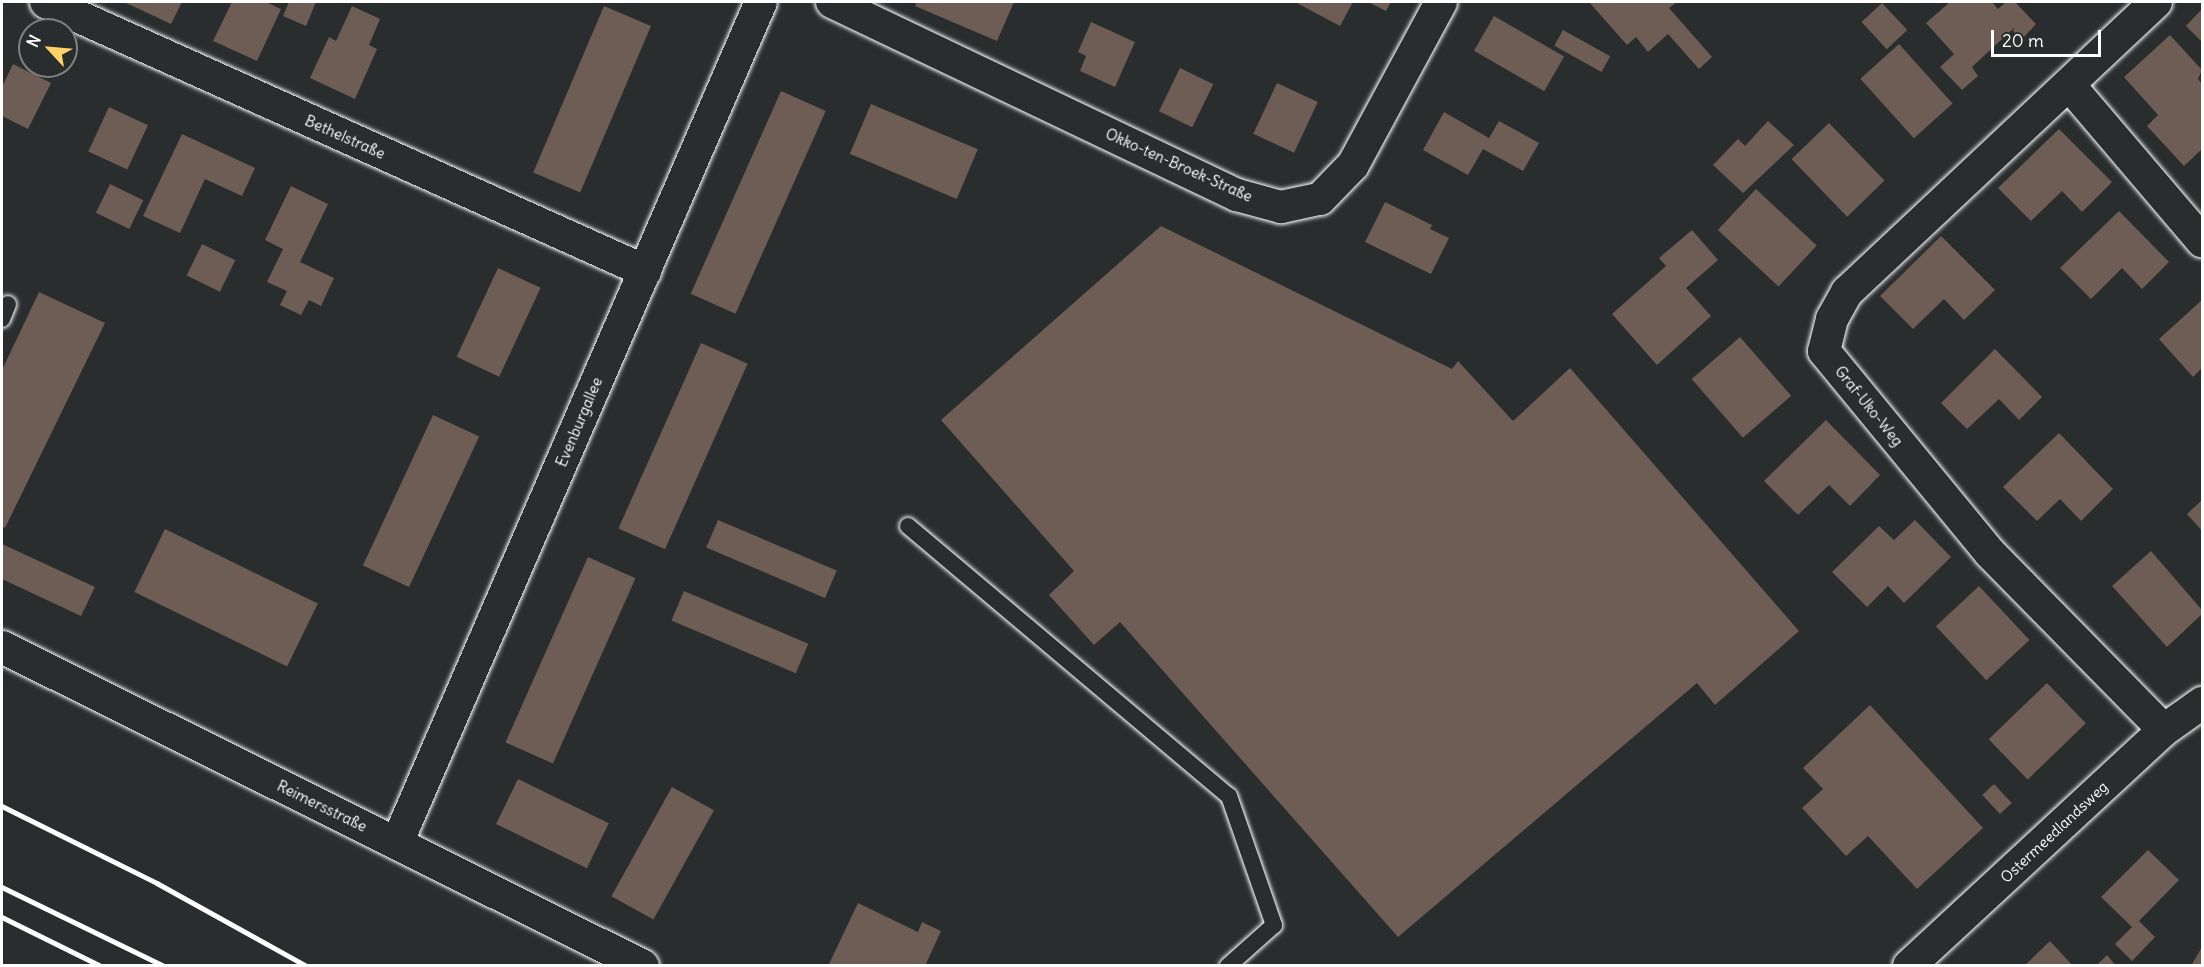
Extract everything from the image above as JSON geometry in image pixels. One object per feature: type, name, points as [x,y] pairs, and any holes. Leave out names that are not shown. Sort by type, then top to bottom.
[{"type":"street","name":"Bethelstraße","points":[[46,2],[645,271]]},
{"type":"street","name":"Evenburgallee","points":[[397,843],[761,2]]},
{"type":"street","name":"Okko-ten-Broek-Straße","points":[[832,2],[1237,195],[1281,207],[1320,199],[1353,165],[1441,2]]},
{"type":"street","name":"Graf-Uko-Weg","points":[[2156,2],[2070,86],[1968,175],[1847,292],[1832,319],[1824,351],[1990,553],[2164,730]]},
{"type":"street","points":[[2070,86],[2202,241]]},
{"type":"street","name":"Reimersstraße","points":[[2,647],[643,966]]},
{"type":"street","name":"Ostermeedlandsweg","points":[[1909,966],[2164,730],[2202,703]]},
{"type":"lane","points":[[908,526],[1229,796],[1274,925],[1228,966]]},
{"type":"building","points":[[124,2],[182,2],[171,24]]},
{"type":"building","points":[[232,2],[266,2],[281,9],[257,61],[213,41]]},
{"type":"building","points":[[289,2],[316,2],[306,26],[283,16]]},
{"type":"building","points":[[917,2],[1014,2],[997,41],[915,6]]},
{"type":"building","points":[[1295,2],[1353,2],[1340,26]]},
{"type":"building","points":[[1368,2],[1391,2],[1386,11]]},
{"type":"building","points":[[1589,2],[1677,2],[1669,8],[1712,57],[1699,69],[1668,34],[1648,52],[1636,37],[1627,45]]},
{"type":"building","points":[[1950,2],[1992,2],[1998,9],[2006,2],[2015,2],[2036,24],[2022,39],[2013,31],[2015,27],[1972,67],[1978,76],[1962,90],[1940,67],[1954,54],[1926,23]]},
{"type":"building","points":[[1882,3],[1907,30],[1887,49],[1862,22]]},
{"type":"building","points":[[352,6],[380,19],[369,45],[377,49],[355,99],[310,78],[329,37],[336,41]]},
{"type":"building","points":[[604,6],[651,26],[580,193],[533,173]]},
{"type":"building","points":[[2202,9],[2202,42],[2186,26]]},
{"type":"building","points":[[1494,16],[1564,56],[1544,91],[1474,51]]},
{"type":"building","points":[[1091,22],[1135,42],[1115,87],[1080,71],[1086,56],[1078,52]]},
{"type":"building","points":[[1563,30],[1610,56],[1602,72],[1554,46]]},
{"type":"building","points":[[2170,35],[2202,70],[2198,79],[2202,84],[2202,149],[2184,166],[2147,126],[2158,115],[2124,77]]},
{"type":"building","points":[[1899,44],[1953,103],[1914,138],[1860,79]]},
{"type":"building","points":[[13,64],[18,66],[18,78],[41,78],[51,83],[28,129],[2,116],[2,87]]},
{"type":"building","points":[[1180,68],[1213,84],[1192,127],[1159,111]]},
{"type":"building","points":[[1277,83],[1318,102],[1294,153],[1253,134]]},
{"type":"building","points":[[781,91],[826,111],[735,314],[691,294]]},
{"type":"building","points":[[871,104],[978,149],[957,199],[850,154]]},
{"type":"building","points":[[109,107],[148,125],[127,170],[88,151]]},
{"type":"building","points":[[1444,112],[1489,138],[1499,121],[1539,143],[1523,171],[1483,149],[1468,175],[1423,150]]},
{"type":"building","points":[[1768,121],[1794,145],[1743,193],[1713,165],[1738,139],[1745,146]]},
{"type":"building","points":[[1829,123],[1885,181],[1847,217],[1792,159]]},
{"type":"building","points":[[2059,129],[2112,182],[2082,212],[2062,191],[2031,221],[1998,188]]},
{"type":"building","points":[[182,134],[255,168],[242,196],[205,179],[180,233],[143,216]]},
{"type":"building","points":[[110,184],[143,200],[129,229],[96,213]]},
{"type":"building","points":[[291,186],[328,204],[300,262],[334,278],[321,306],[309,300],[301,315],[280,305],[287,291],[267,282],[283,249],[265,240]]},
{"type":"building","points":[[1756,189],[1817,246],[1779,287],[1718,230]]},
{"type":"building","points":[[1385,202],[1432,225],[1430,229],[1449,238],[1431,274],[1365,242]]},
{"type":"building","points":[[2119,211],[2169,262],[2142,289],[2122,268],[2091,299],[2060,268]]},
{"type":"building","points":[[1161,226],[1452,369],[1458,361],[1513,421],[1570,368],[1799,631],[1715,705],[1697,683],[1398,937],[1120,622],[1094,645],[1049,595],[1074,571],[941,420]]},
{"type":"building","points":[[1692,230],[1718,260],[1686,288],[1711,316],[1657,365],[1612,314],[1666,266],[1659,258]]},
{"type":"building","points":[[1941,236],[1995,290],[1964,320],[1944,299],[1913,329],[1880,296]]},
{"type":"building","points":[[202,244],[235,260],[220,292],[187,275]]},
{"type":"building","points":[[498,268],[541,288],[499,377],[457,357]]},
{"type":"building","points":[[39,292],[105,323],[5,528],[2,526],[2,370]]},
{"type":"building","points":[[2202,300],[2202,368],[2193,377],[2159,339]]},
{"type":"building","points":[[1740,337],[1791,396],[1743,438],[1692,379]]},
{"type":"building","points":[[701,343],[748,364],[665,549],[618,528]]},
{"type":"building","points":[[1995,349],[2042,397],[2019,420],[1999,399],[1967,429],[1941,403]]},
{"type":"building","points":[[433,415],[479,437],[409,587],[363,565]]},
{"type":"building","points":[[1826,420],[1880,475],[1850,506],[1829,485],[1798,515],[1764,481]]},
{"type":"building","points":[[2059,433],[2113,489],[2081,521],[2060,499],[2037,521],[2003,487]]},
{"type":"building","points":[[2202,500],[2202,531],[2187,514]]},
{"type":"building","points":[[718,520],[837,570],[825,598],[706,548]]},
{"type":"building","points":[[1915,520],[1951,557],[1904,603],[1888,586],[1867,607],[1832,572],[1879,526],[1894,540]]},
{"type":"building","points":[[165,529],[318,604],[287,666],[134,592]]},
{"type":"building","points":[[2,544],[95,587],[81,616],[2,579]]},
{"type":"building","points":[[2151,551],[2202,610],[2202,614],[2167,647],[2112,586]]},
{"type":"building","points":[[588,557],[636,578],[553,764],[505,742]]},
{"type":"building","points":[[1979,586],[2029,640],[1986,680],[1936,626]]},
{"type":"building","points":[[684,591],[808,644],[796,673],[671,620]]},
{"type":"building","points":[[2047,683],[2086,723],[2028,780],[1989,739]]},
{"type":"building","points":[[1870,705],[1983,828],[1917,889],[1868,836],[1846,856],[1802,808],[1823,789],[1803,768]]},
{"type":"building","points":[[518,779],[609,823],[587,868],[496,824]]},
{"type":"building","points":[[1994,784],[2012,803],[2000,814],[1982,795]]},
{"type":"building","points":[[672,787],[714,810],[653,920],[611,896]]},
{"type":"building","points":[[2148,850],[2179,880],[2139,921],[2155,937],[2132,961],[2115,944],[2132,927],[2101,897]]},
{"type":"building","points":[[858,903],[918,932],[922,922],[941,931],[925,966],[828,966]]},
{"type":"building","points":[[2050,941],[2073,966],[2024,966]]},
{"type":"building","points":[[2202,947],[2202,966],[2191,966]]},
{"type":"building","points":[[2107,955],[2116,966],[2096,966]]},
{"type":"railway","points":[[2,806],[157,883],[307,966]]},
{"type":"railway","points":[[2,887],[164,966]]},
{"type":"railway","points":[[2,917],[101,966]]}]
